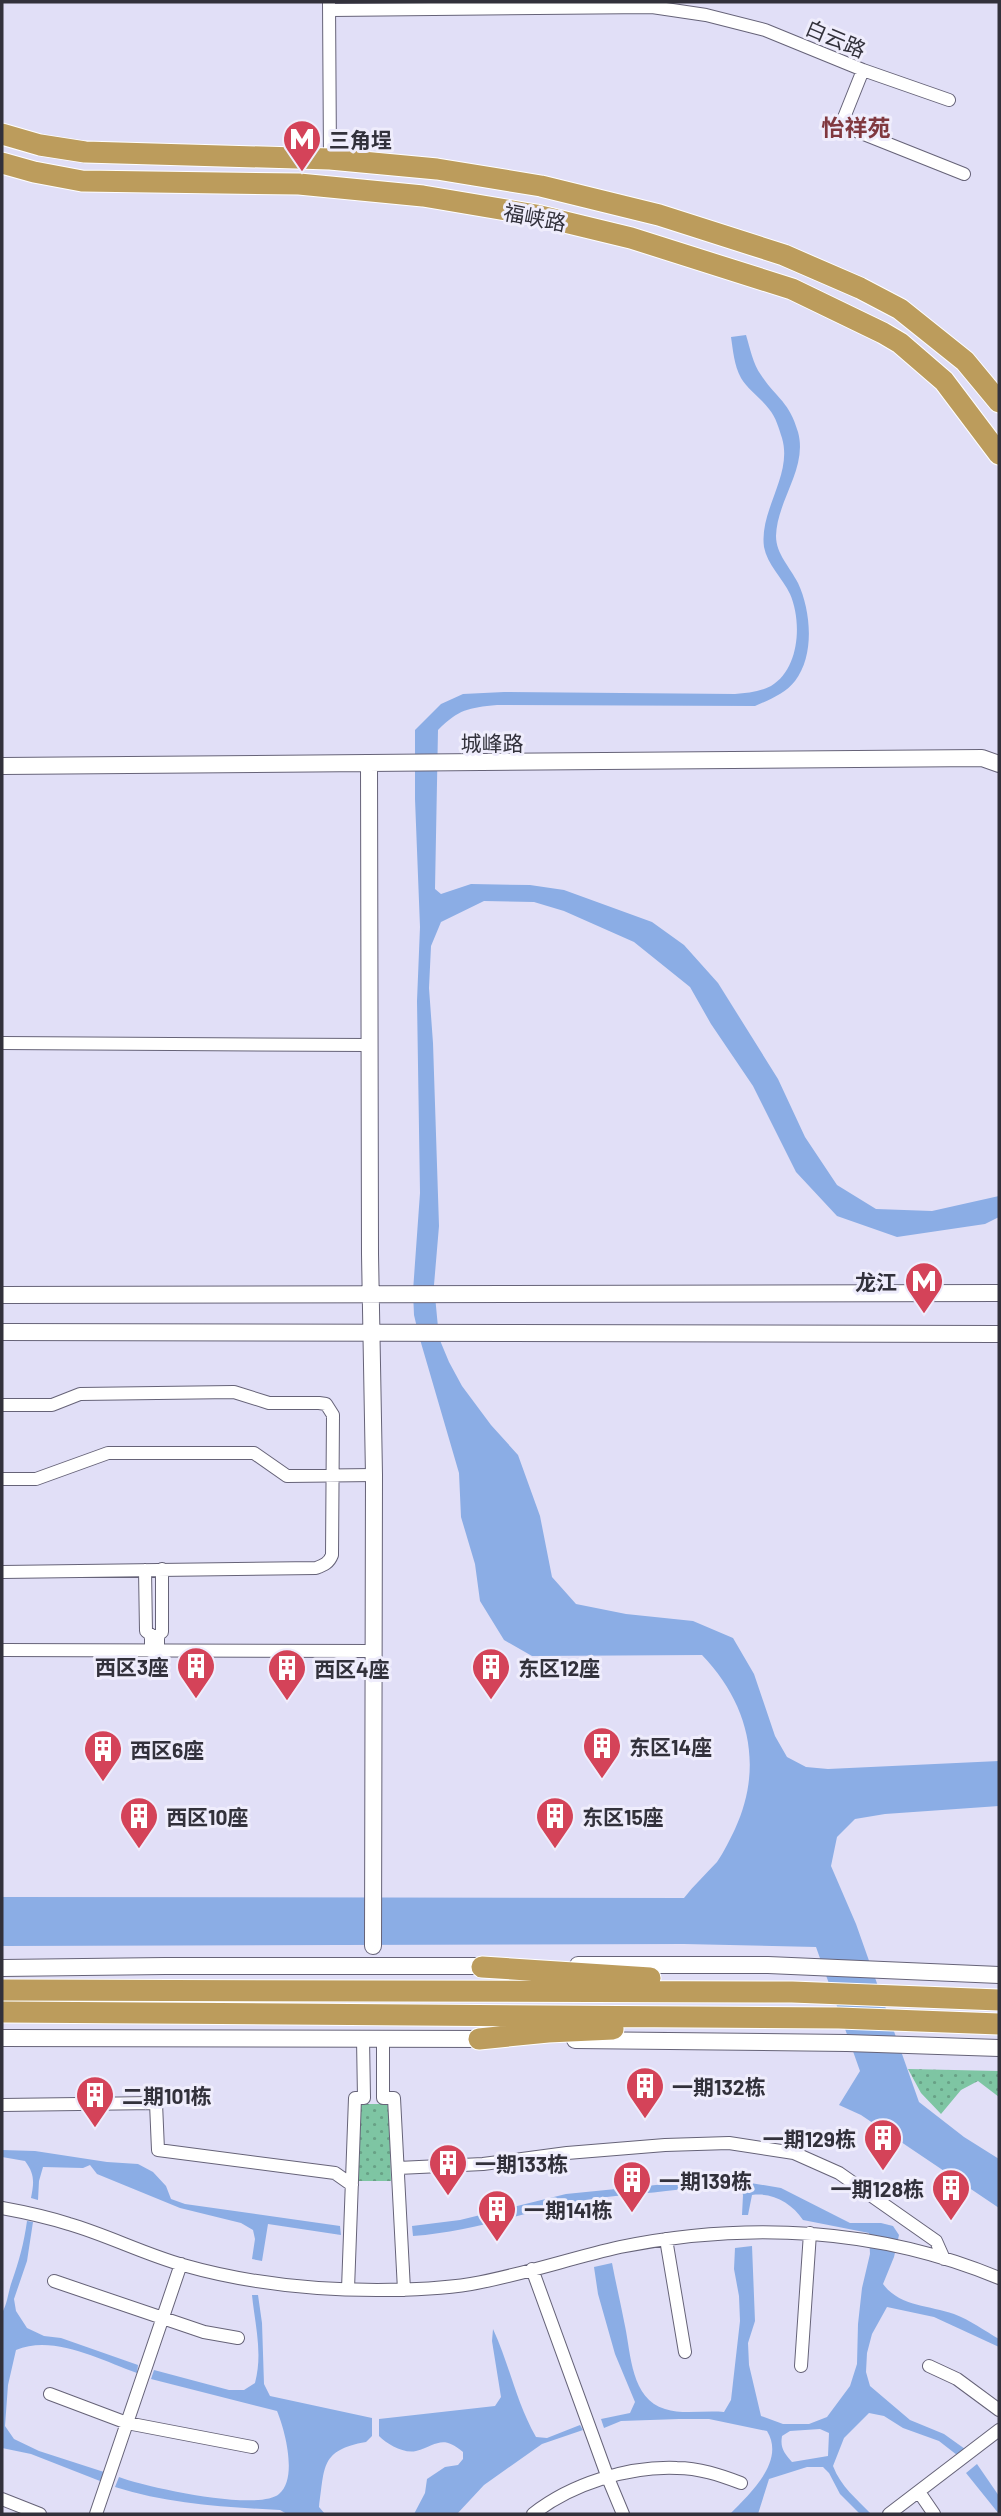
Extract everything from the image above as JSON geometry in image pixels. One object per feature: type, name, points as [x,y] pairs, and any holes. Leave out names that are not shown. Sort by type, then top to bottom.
[{"type":"highway","name":"福峡路","points":[[2,134],[40,145],[85,152],[330,159],[436,169],[541,186],[659,215],[784,255],[860,288],[900,309],[957,354],[999,402]]},
{"type":"highway","name":"福峡路","points":[[2,163],[82,181],[299,184],[423,196],[536,215],[631,238],[792,289],[883,333],[900,343],[944,381],[999,454]]},
{"type":"highway","points":[[482,1967],[640,1978],[719,1980],[784,1992]]},
{"type":"highway","points":[[2,1990],[784,1992],[999,2000]]},
{"type":"highway","points":[[2,2012],[839,2018],[999,2024]]},
{"type":"highway","points":[[479,2039],[548,2032],[839,2018]]},
{"type":"street","name":"白云路","points":[[330,6],[652,7],[706,15],[765,30],[863,70],[948,100]]},
{"type":"street","points":[[330,6],[330,159]]},
{"type":"street","points":[[863,70],[841,125],[964,174]]},
{"type":"street","name":"城峰路","points":[[2,766],[982,758],[999,752]]},
{"type":"street","name":"城峰路","points":[[982,758],[999,764]]},
{"type":"street","points":[[369,764],[368,1045],[374,1475],[373,1966]]},
{"type":"street","points":[[2,1043],[368,1045]]},
{"type":"street","points":[[2,1295],[441,1293],[587,1296],[999,1293]]},
{"type":"street","points":[[2,1332],[999,1334]]},
{"type":"street","points":[[2,1405],[52,1405],[79,1394],[234,1392],[269,1403],[319,1402],[326,1404],[333,1415],[332,1555],[329,1562],[323,1566],[316,1569],[2,1572]]},
{"type":"street","points":[[2,1479],[36,1479],[108,1453],[254,1452],[287,1476],[374,1475]]},
{"type":"street","points":[[155,1650],[158,1635],[162,1632],[162,1569]]},
{"type":"street","points":[[145,1570],[146,1631],[151,1635],[155,1650]]},
{"type":"street","points":[[2,1650],[374,1651]]},
{"type":"street","points":[[2,1968],[622,1964],[874,1968],[999,1975]]},
{"type":"street","points":[[2,2038],[479,2039],[847,2043],[999,2048]]},
{"type":"street","points":[[348,2289],[355,2098],[364,2098],[363,2039]]},
{"type":"street","points":[[383,2039],[383,2098],[394,2098],[404,2290]]},
{"type":"street","points":[[2,2105],[156,2103],[158,2150],[335,2172],[352,2185]]},
{"type":"street","points":[[398,2168],[482,2164],[567,2153],[665,2145],[729,2143],[794,2152],[839,2173],[936,2241],[944,2259]]},
{"type":"street","points":[[2,2208],[70,2224],[181,2264],[268,2284],[302,2288],[439,2288],[473,2283],[572,2258],[666,2239],[759,2231],[810,2233],[868,2240],[944,2259],[999,2278]]},
{"type":"street","points":[[801,2366],[810,2233]]},
{"type":"street","points":[[666,2239],[685,2352]]},
{"type":"street","points":[[96,2514],[181,2264]]},
{"type":"street","points":[[532,2269],[623,2514]]},
{"type":"street","points":[[54,2281],[204,2332],[238,2338]]},
{"type":"street","points":[[929,2366],[957,2379],[999,2410]]},
{"type":"street","points":[[50,2394],[127,2423],[252,2447]]},
{"type":"street","points":[[890,2514],[999,2430]]},
{"type":"street","points":[[533,2514],[560,2496],[608,2478],[643,2471],[677,2468],[741,2483]]},
{"type":"street","points":[[919,2492],[934,2514]]},
{"type":"street","points":[[2,2499],[40,2514]]},
{"type":"green space","points":[[908,2069],[999,2071],[999,2097],[978,2081],[961,2090],[941,2114],[921,2093]]},
{"type":"green space","points":[[360,2104],[389,2104],[391,2181],[358,2181]]},
{"type":"water","points":[[746,335],[758,371],[787,407],[798,432],[800,445],[796,471],[781,510],[776,536],[778,549],[798,583],[808,619],[806,659],[795,681],[777,696],[755,706],[497,705],[458,714],[438,730],[435,889],[441,894],[471,884],[530,885],[564,890],[652,922],[684,945],[718,983],[778,1079],[805,1137],[837,1185],[876,1209],[932,1211],[999,1196],[999,1217],[985,1224],[897,1237],[837,1216],[796,1172],[753,1086],[711,1024],[690,987],[634,942],[564,911],[534,902],[484,901],[441,922],[431,946],[429,988],[439,1226],[434,1285],[439,1338],[462,1386],[518,1455],[540,1516],[552,1577],[576,1604],[626,1614],[693,1621],[733,1638],[754,1674],[775,1736],[787,1757],[806,1767],[828,1769],[999,1761],[999,1806],[885,1814],[855,1819],[837,1837],[831,1866],[856,1924],[919,2102],[964,2137],[999,2159],[999,2208],[861,2115],[839,2105],[860,2071],[816,1947],[684,1944],[2,1946],[2,1897],[684,1898],[717,1862],[735,1829],[749,1782],[747,1737],[731,1694],[702,1655],[532,1656],[504,1640],[480,1601],[475,1564],[461,1517],[459,1473],[414,1315],[413,1291],[420,1193],[417,1001],[420,927],[415,730],[441,704],[463,694],[735,694],[762,690],[781,678],[793,657],[796,617],[790,594],[766,553],[764,533],[780,479],[784,452],[774,416],[744,382],[737,368],[731,337]]},
{"type":"water","points":[[2,2150],[35,2151],[138,2164],[153,2172],[166,2186],[171,2199],[185,2204],[340,2226],[341,2235],[268,2224],[262,2261],[252,2259],[255,2239],[253,2230],[241,2223],[180,2208],[97,2174],[90,2165],[83,2168],[43,2167],[38,2200],[31,2198],[31,2170],[25,2161],[2,2157]]},
{"type":"water","points":[[733,2180],[781,2188],[850,2223],[881,2223],[893,2226],[899,2235],[883,2284],[890,2292],[906,2301],[954,2314],[972,2322],[999,2339],[999,2347],[934,2317],[887,2307],[872,2334],[867,2353],[866,2372],[870,2386],[910,2420],[944,2434],[965,2449],[957,2455],[939,2441],[903,2428],[884,2416],[869,2413],[844,2438],[833,2466],[845,2486],[871,2514],[860,2514],[840,2494],[823,2467],[807,2467],[769,2479],[758,2514],[730,2514],[755,2487],[769,2466],[772,2443],[767,2431],[709,2419],[621,2421],[604,2428],[601,2419],[630,2413],[635,2402],[615,2354],[598,2294],[594,2267],[612,2263],[631,2362],[645,2396],[654,2404],[672,2411],[724,2412],[731,2400],[740,2321],[734,2269],[735,2248],[752,2246],[755,2321],[748,2343],[749,2365],[761,2416],[783,2424],[809,2424],[827,2417],[850,2386],[857,2364],[862,2288],[870,2254],[869,2233],[803,2220],[787,2204],[767,2195],[752,2195],[748,2215],[742,2215],[741,2190],[713,2187],[590,2199],[470,2227],[413,2236],[412,2226],[460,2220],[566,2194]],"holes":[[[820,2429],[829,2433],[828,2456],[792,2462],[782,2447],[782,2436],[790,2431]]]},
{"type":"water","points":[[27,2221],[33,2222],[27,2261],[14,2299],[16,2311],[27,2328],[44,2336],[61,2338],[138,2365],[137,2373],[77,2351],[45,2345],[16,2350],[8,2385],[5,2426],[14,2439],[39,2451],[104,2472],[100,2481],[31,2454],[2,2448],[2,2313],[19,2259]]},
{"type":"water","points":[[252,2295],[258,2295],[262,2323],[264,2384],[270,2396],[372,2418],[372,2436],[366,2442],[340,2450],[327,2462],[319,2507],[325,2514],[287,2514],[280,2510],[197,2504],[115,2487],[119,2477],[176,2492],[249,2500],[267,2499],[279,2494],[285,2487],[288,2454],[277,2411],[151,2379],[154,2370],[229,2390],[244,2390],[255,2383],[258,2350]]},
{"type":"water","points":[[493,2329],[523,2411],[536,2437],[547,2438],[580,2425],[583,2430],[542,2444],[484,2485],[457,2514],[414,2514],[425,2493],[427,2479],[445,2467],[458,2465],[463,2459],[463,2452],[444,2442],[411,2452],[401,2450],[379,2436],[379,2419],[495,2406],[501,2397],[492,2341]]},
{"type":"water","points":[[977,2464],[999,2496],[999,2514],[966,2473]]},
{"type":"place","name":"三角埕","points":[[302,173]]},
{"type":"place","name":"龙江","points":[[924,1315]]},
{"type":"place","name":"西区3座","points":[[196,1700]]},
{"type":"place","name":"东区12座","points":[[491,1701]]},
{"type":"place","name":"西区4座","points":[[287,1702]]},
{"type":"place","name":"东区14座","points":[[602,1780]]},
{"type":"place","name":"西区6座","points":[[103,1783]]},
{"type":"place","name":"西区10座","points":[[139,1850]]},
{"type":"place","name":"东区15座","points":[[555,1850]]},
{"type":"place","name":"一期132栋","points":[[645,2120]]},
{"type":"place","name":"二期101栋","points":[[95,2129]]},
{"type":"place","name":"一期129栋","points":[[883,2172]]},
{"type":"place","name":"一期133栋","points":[[448,2197]]},
{"type":"place","name":"一期139栋","points":[[632,2214]]},
{"type":"place","name":"一期128栋","points":[[951,2222]]},
{"type":"place","name":"一期141栋","points":[[497,2243]]},
{"type":"district","name":"怡祥苑","points":[[856,127]]}]
